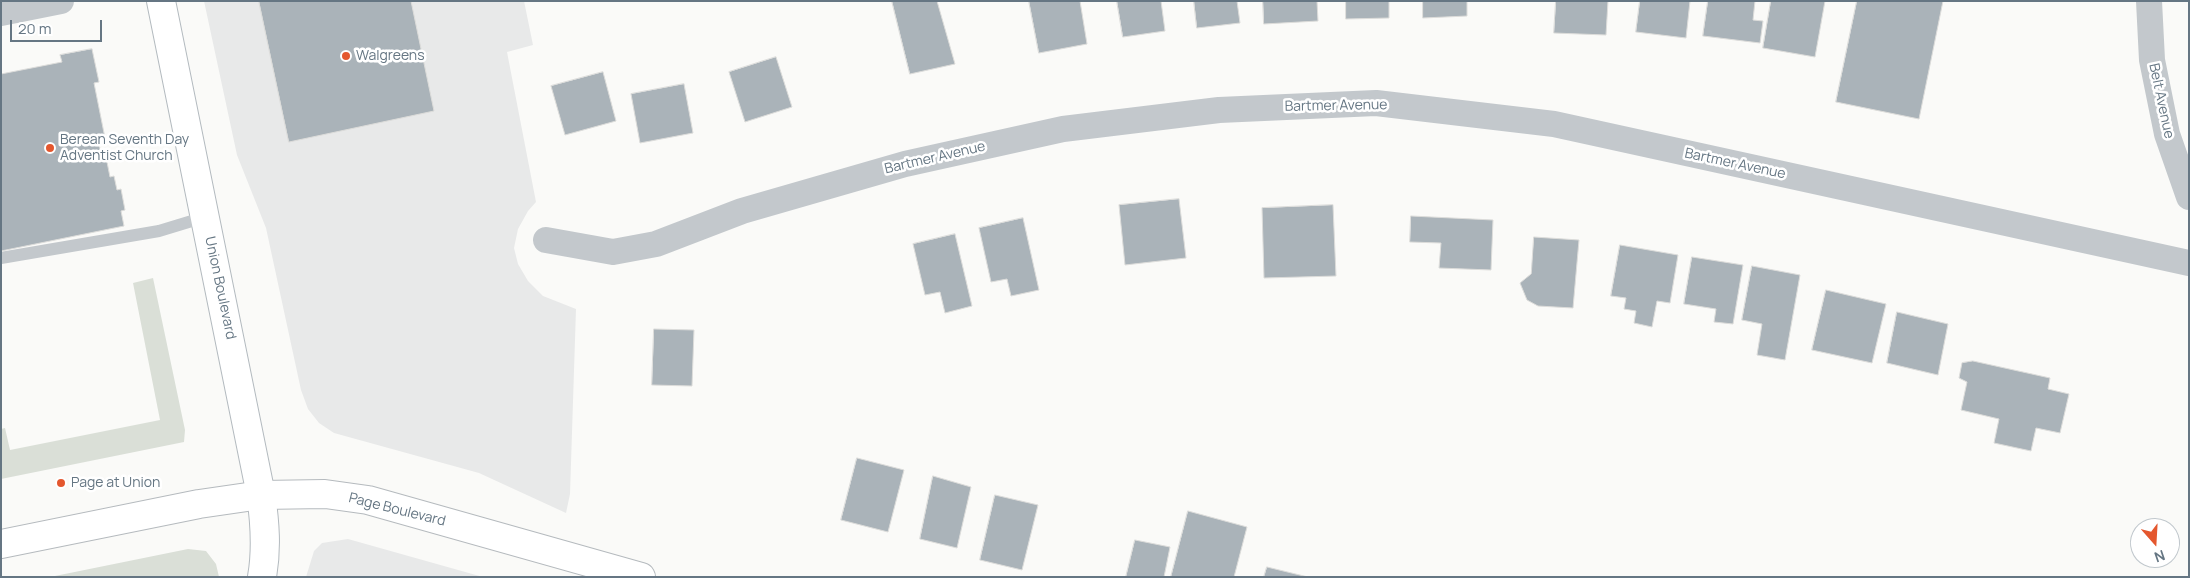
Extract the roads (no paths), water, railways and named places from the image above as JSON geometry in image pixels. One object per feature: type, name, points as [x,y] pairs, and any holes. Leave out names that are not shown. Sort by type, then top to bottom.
[{"type":"main road","name":"Union Boulevard","points":[[160,1],[261,495],[266,532],[266,554],[262,577]]},
{"type":"main road","name":"Page Boulevard","points":[[1,544],[204,503],[261,495],[325,494],[368,500],[614,573],[641,577]]},
{"type":"street","points":[[1,13],[61,1]]},
{"type":"street","name":"Belt Avenue","points":[[2148,1],[2152,60],[2167,134],[2189,197]]},
{"type":"street","name":"Bartmer Avenue","points":[[546,240],[613,252],[656,244],[742,211],[905,164],[1063,130],[1219,110],[1376,103],[1554,124],[2189,263]]},
{"type":"lane","points":[[1,258],[159,231],[205,216]]},
{"type":"place","name":"Walgreens","points":[[346,56]]},
{"type":"place","name":"Berean Seventh Day Adventist Church","points":[[50,148]]},
{"type":"place","name":"Page at Union","points":[[61,483]]}]
